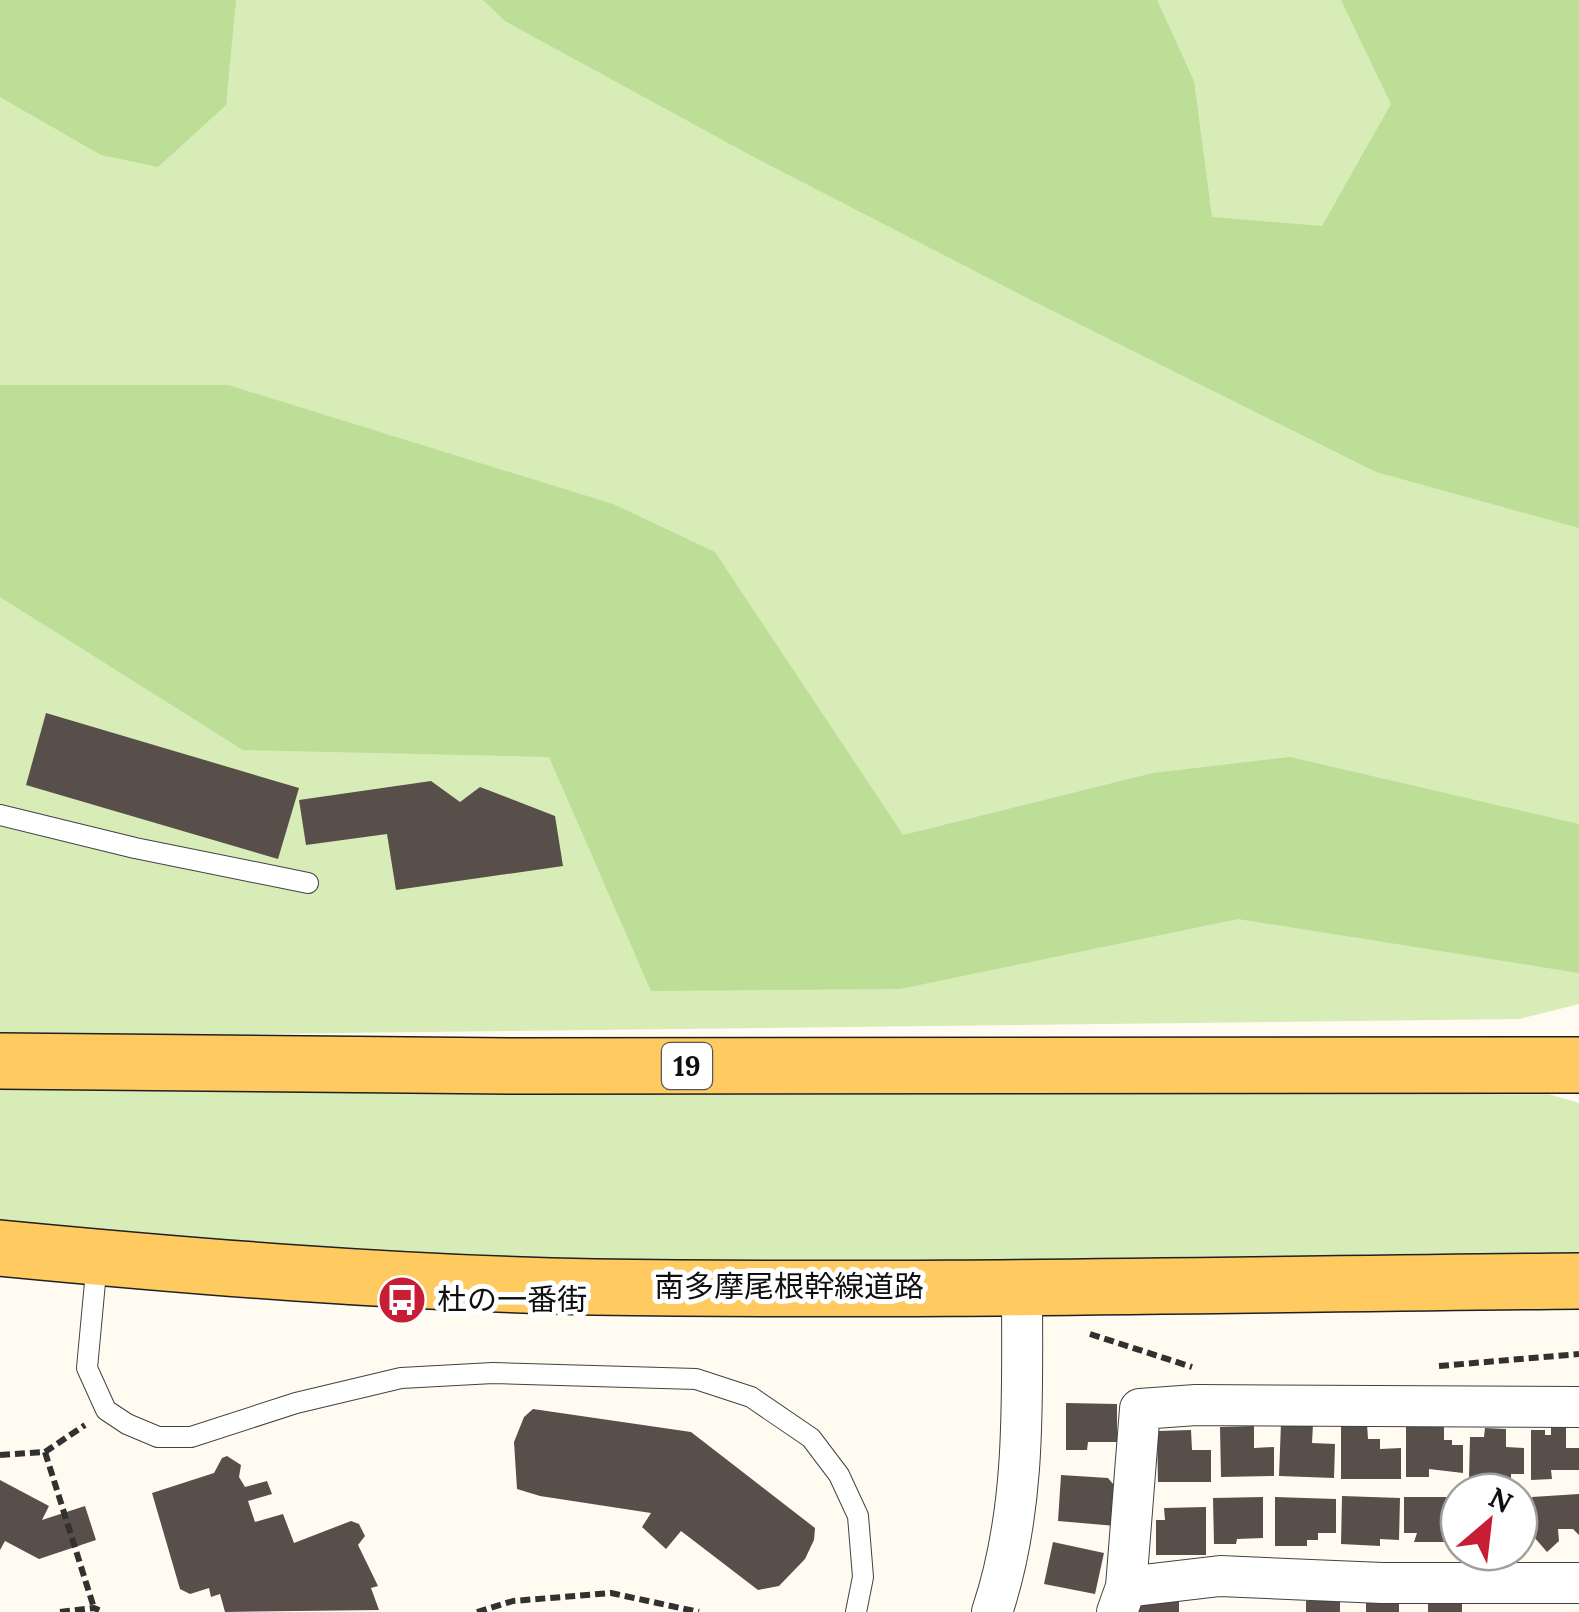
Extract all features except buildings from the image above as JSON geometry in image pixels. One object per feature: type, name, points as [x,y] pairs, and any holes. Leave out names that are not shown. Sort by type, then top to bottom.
[{"type":"main road","name":"19","points":[[0,1061],[1565,1070]]},
{"type":"main road","name":"南多摩尾根幹線道路","points":[[0,1248],[283,1274],[592,1287],[1022,1287],[1571,1279]]},
{"type":"street","points":[[992,1612],[1006,1569],[1021,1463],[1022,1287]]},
{"type":"street","points":[[1579,1407],[1196,1405],[1140,1409],[1121,1599],[1220,1576],[1382,1583],[1579,1583]]},
{"type":"lane","points":[[0,815],[135,848],[308,883]]},
{"type":"lane","points":[[98,1258],[88,1368],[106,1410],[158,1437],[191,1436],[296,1403],[402,1378],[493,1372],[696,1380],[751,1396],[811,1438],[839,1475],[858,1516],[864,1577],[856,1612]]},
{"type":"path","points":[[1084,1332],[1203,1371]]},
{"type":"path","points":[[0,1454],[45,1452],[106,1410]]},
{"type":"path","points":[[45,1452],[94,1608]]},
{"type":"path","points":[[477,1612],[513,1601],[611,1594],[699,1612]]},
{"type":"path","points":[[60,1612],[94,1608],[103,1612]]},
{"type":"green space","points":[[0,0],[1579,0],[1579,1004],[1519,1019],[0,1037]]},
{"type":"green space","points":[[0,0],[236,0],[226,105],[158,167],[101,155],[0,97]]},
{"type":"green space","points":[[483,0],[1157,0],[1194,81],[1212,217],[1322,226],[1391,104],[1341,0],[1579,0],[1579,528],[1376,472],[750,155],[505,21]]},
{"type":"green space","points":[[0,385],[228,385],[613,504],[715,552],[903,835],[1153,773],[1290,757],[1579,824],[1579,973],[1238,919],[900,989],[651,991],[549,757],[243,750],[0,597]]},
{"type":"green space","points":[[0,1078],[1538,1091],[1579,1103],[1579,1258],[582,1270],[0,1232]]},
{"type":"place","name":"杜の一番街","points":[[402,1300]]}]
